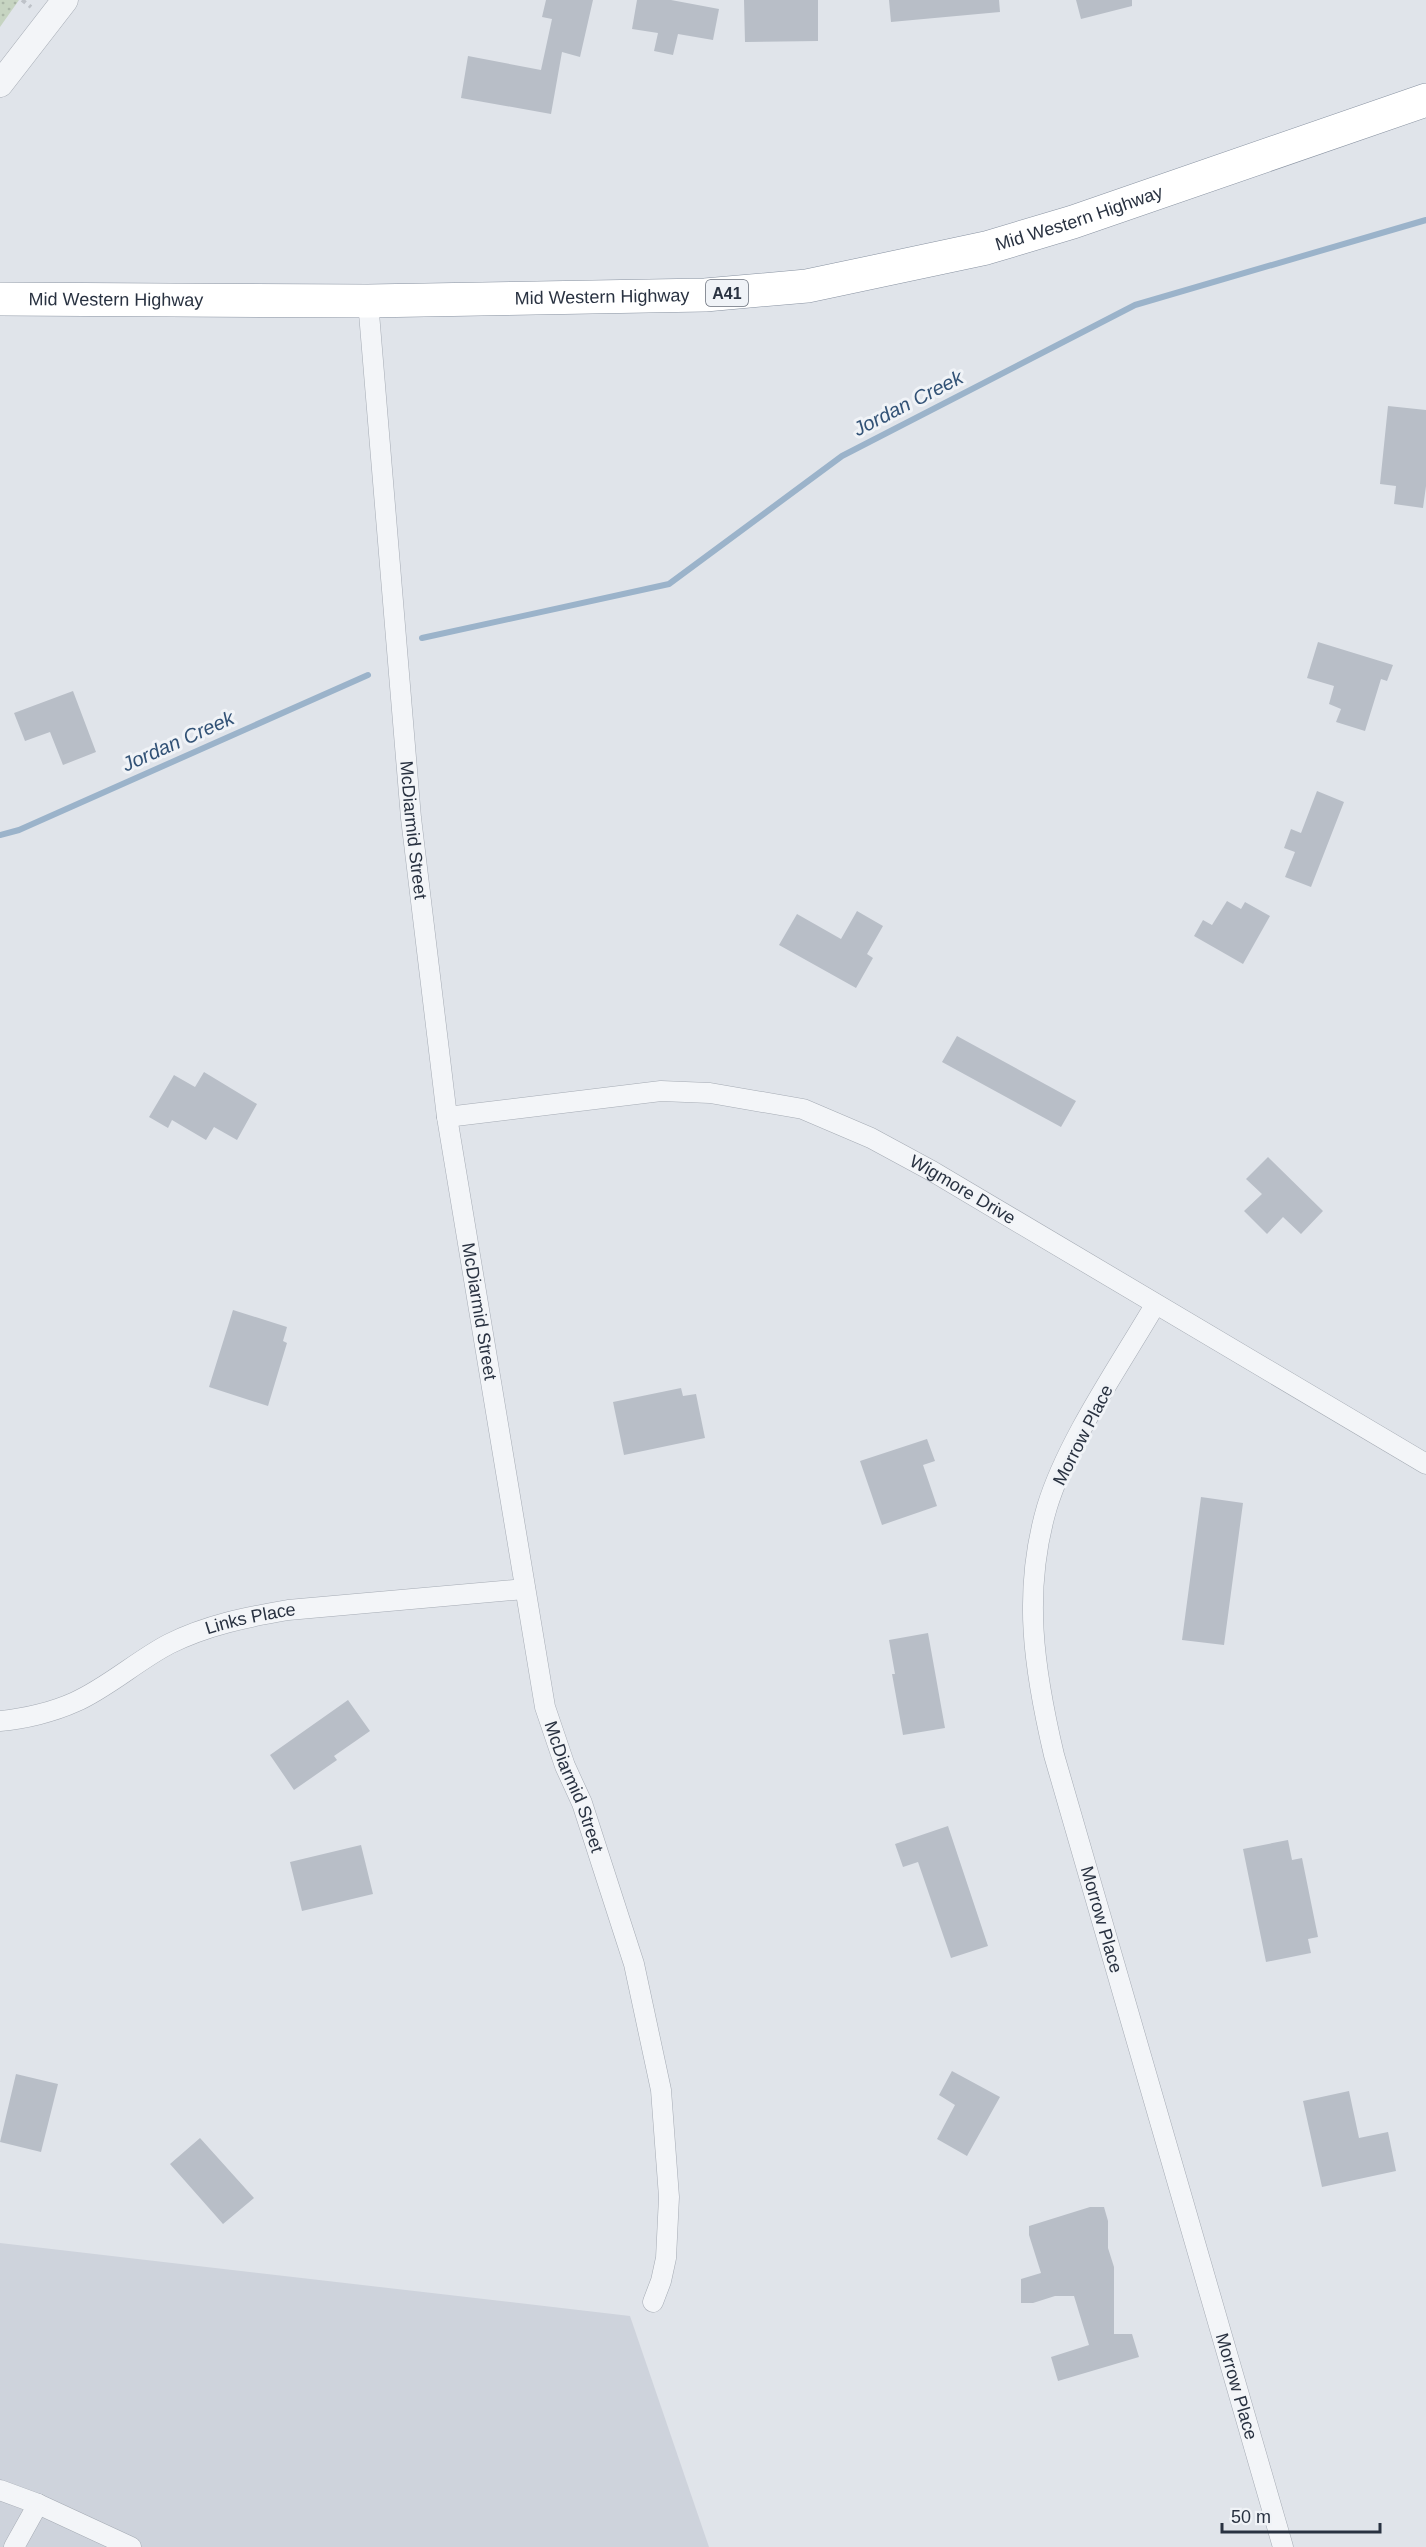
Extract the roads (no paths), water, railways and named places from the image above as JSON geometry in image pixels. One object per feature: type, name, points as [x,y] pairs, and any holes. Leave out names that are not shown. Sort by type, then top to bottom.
[{"type":"highway","name":"Mid Western Highway","points":[[0,299],[368,301],[705,295],[807,286],[986,248],[1073,222],[1426,100]]},
{"type":"street","points":[[0,84],[65,0]]},
{"type":"street","name":"McDiarmid Street","points":[[368,301],[411,818],[447,1117],[545,1707],[565,1766],[582,1803],[634,1964],[661,2090],[669,2197],[666,2258],[661,2282],[653,2302]]},
{"type":"street","name":"Wigmore Drive","points":[[447,1117],[661,1091],[710,1093],[803,1109],[871,1138],[932,1172],[1426,1464]]},
{"type":"street","name":"Morrow Place","points":[[1155,1305],[1089,1417],[1066,1462],[1048,1506],[1038,1545],[1033,1585],[1034,1649],[1039,1690],[1054,1755],[1283,2547]]},
{"type":"street","name":"Links Place","points":[[0,1722],[15,1720],[76,1702],[170,1644],[193,1633],[250,1616],[288,1610],[525,1589]]},
{"type":"street","points":[[0,2490],[38,2504],[131,2547]]},
{"type":"street","points":[[14,2547],[38,2504]]},
{"type":"waterway","name":"Jordan Creek","points":[[422,638],[669,584],[842,456],[1135,305],[1426,220]]},
{"type":"waterway","name":"Jordan Creek","points":[[0,835],[19,830],[368,675]]}]
